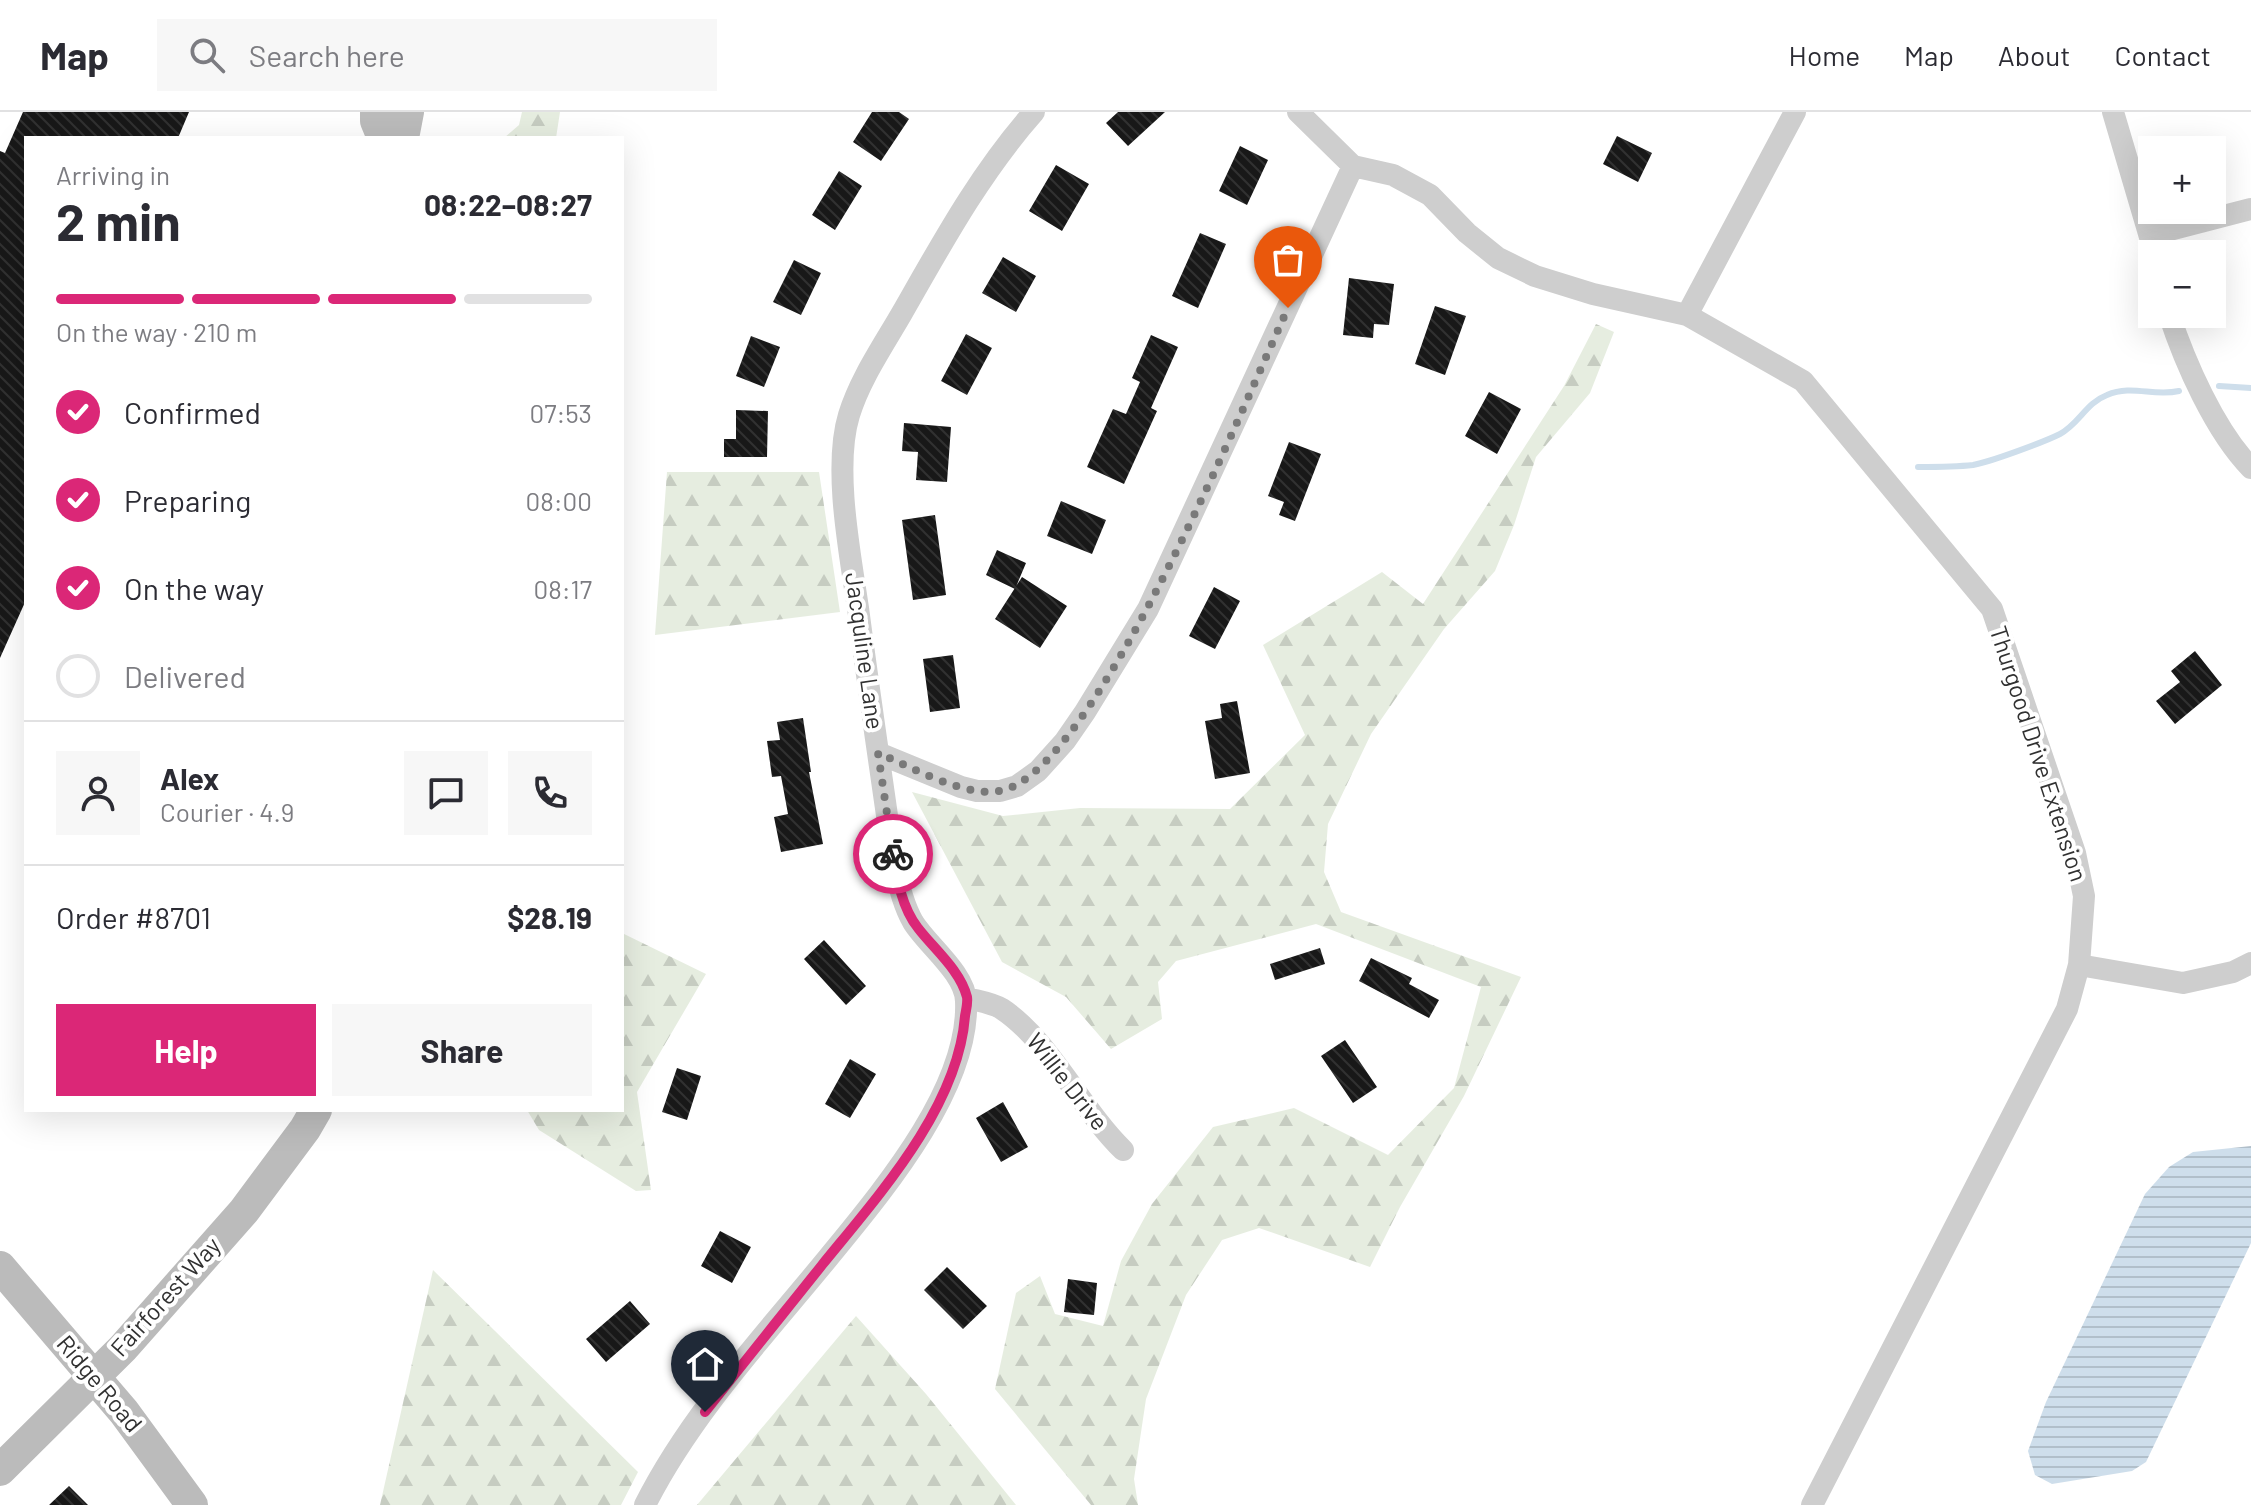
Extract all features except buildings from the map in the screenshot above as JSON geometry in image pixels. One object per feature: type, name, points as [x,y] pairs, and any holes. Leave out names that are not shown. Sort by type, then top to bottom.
[{"type":"main road","points":[[376,112],[382,136]]},
{"type":"main road","points":[[403,136],[408,112]]},
{"type":"main road","name":"Fairforest Way","points":[[0,1470],[123,1348],[244,1211],[315,1112]]},
{"type":"main road","name":"Ridge Road","points":[[0,1267],[161,1459],[192,1505]]},
{"type":"street","name":"Jacquline Lane","points":[[967,998],[953,970],[916,926],[906,909],[894,865],[843,466],[848,416],[865,379],[965,205],[1003,148],[1034,112]]},
{"type":"street","points":[[878,753],[961,787],[1000,791],[1017,786],[1038,771],[1065,741],[1093,701],[1148,609],[1353,166],[1298,112]]},
{"type":"street","points":[[1687,315],[1795,112]]},
{"type":"street","points":[[2113,112],[2151,240]]},
{"type":"street","name":"Thurgood Drive Extension","points":[[1353,166],[1393,175],[1430,195],[1480,246],[1535,276],[1593,294],[1687,315],[1803,381],[1992,609],[2075,853],[2084,896],[2079,965],[2067,1009],[1812,1505]]},
{"type":"street","points":[[2163,240],[2251,209]]},
{"type":"street","points":[[2173,328],[2181,352],[2211,409],[2251,468]]},
{"type":"street","points":[[2079,965],[2183,983],[2233,972],[2251,963]]},
{"type":"street","points":[[645,1505],[687,1434],[862,1218],[906,1158],[936,1107],[958,1054],[964,1034],[967,998]]},
{"type":"street","name":"Willie Drive","points":[[967,998],[1000,1007],[1029,1031],[1105,1132],[1123,1150]]},
{"type":"green space","points":[[522,112],[560,112],[556,136],[506,136],[519,125]]},
{"type":"green space","points":[[1596,324],[1614,332],[1590,393],[1536,457],[1495,571],[1444,629],[1371,734],[1328,824],[1324,872],[1341,912],[1521,977],[1464,1096],[1400,1207],[1370,1267],[1259,1228],[1222,1240],[1186,1295],[1146,1399],[1134,1479],[1138,1505],[1091,1505],[995,1389],[1016,1293],[1040,1276],[1055,1314],[1103,1326],[1121,1261],[1152,1204],[1213,1127],[1294,1108],[1388,1155],[1454,1088],[1481,987],[1316,924],[1176,961],[1158,982],[1162,1019],[1111,1049],[1066,997],[1002,962],[912,792],[1003,816],[1080,808],[1230,809],[1305,735],[1263,645],[1382,572],[1423,604],[1564,386]]},
{"type":"green space","points":[[667,472],[819,472],[840,612],[655,635]]},
{"type":"green space","points":[[624,934],[706,974],[637,1092],[651,1190],[636,1191],[539,1130],[528,1112],[624,1112]]},
{"type":"green space","points":[[433,1270],[638,1472],[621,1505],[380,1505]]},
{"type":"green space","points":[[856,1316],[926,1394],[1016,1505],[697,1505]]},
{"type":"water","points":[[2251,1146],[2251,1243],[2146,1462],[2132,1471],[2052,1484],[2035,1475],[2028,1451],[2046,1402],[2145,1194],[2169,1167],[2193,1152]]},
{"type":"waterway","points":[[2219,386],[2251,388]]},
{"type":"waterway","points":[[1918,467],[1973,465],[2030,447],[2060,434],[2093,403],[2116,392],[2179,391]]},
{"type":"way so far","points":[[893,854],[878,753],[961,787],[1000,791],[1017,786],[1038,771],[1065,741],[1148,609],[1288,308]]},
{"type":"route","points":[[705,1412],[862,1218],[906,1158],[936,1107],[958,1054],[964,1034],[967,998],[953,970],[916,926],[906,909],[893,854]]}]
